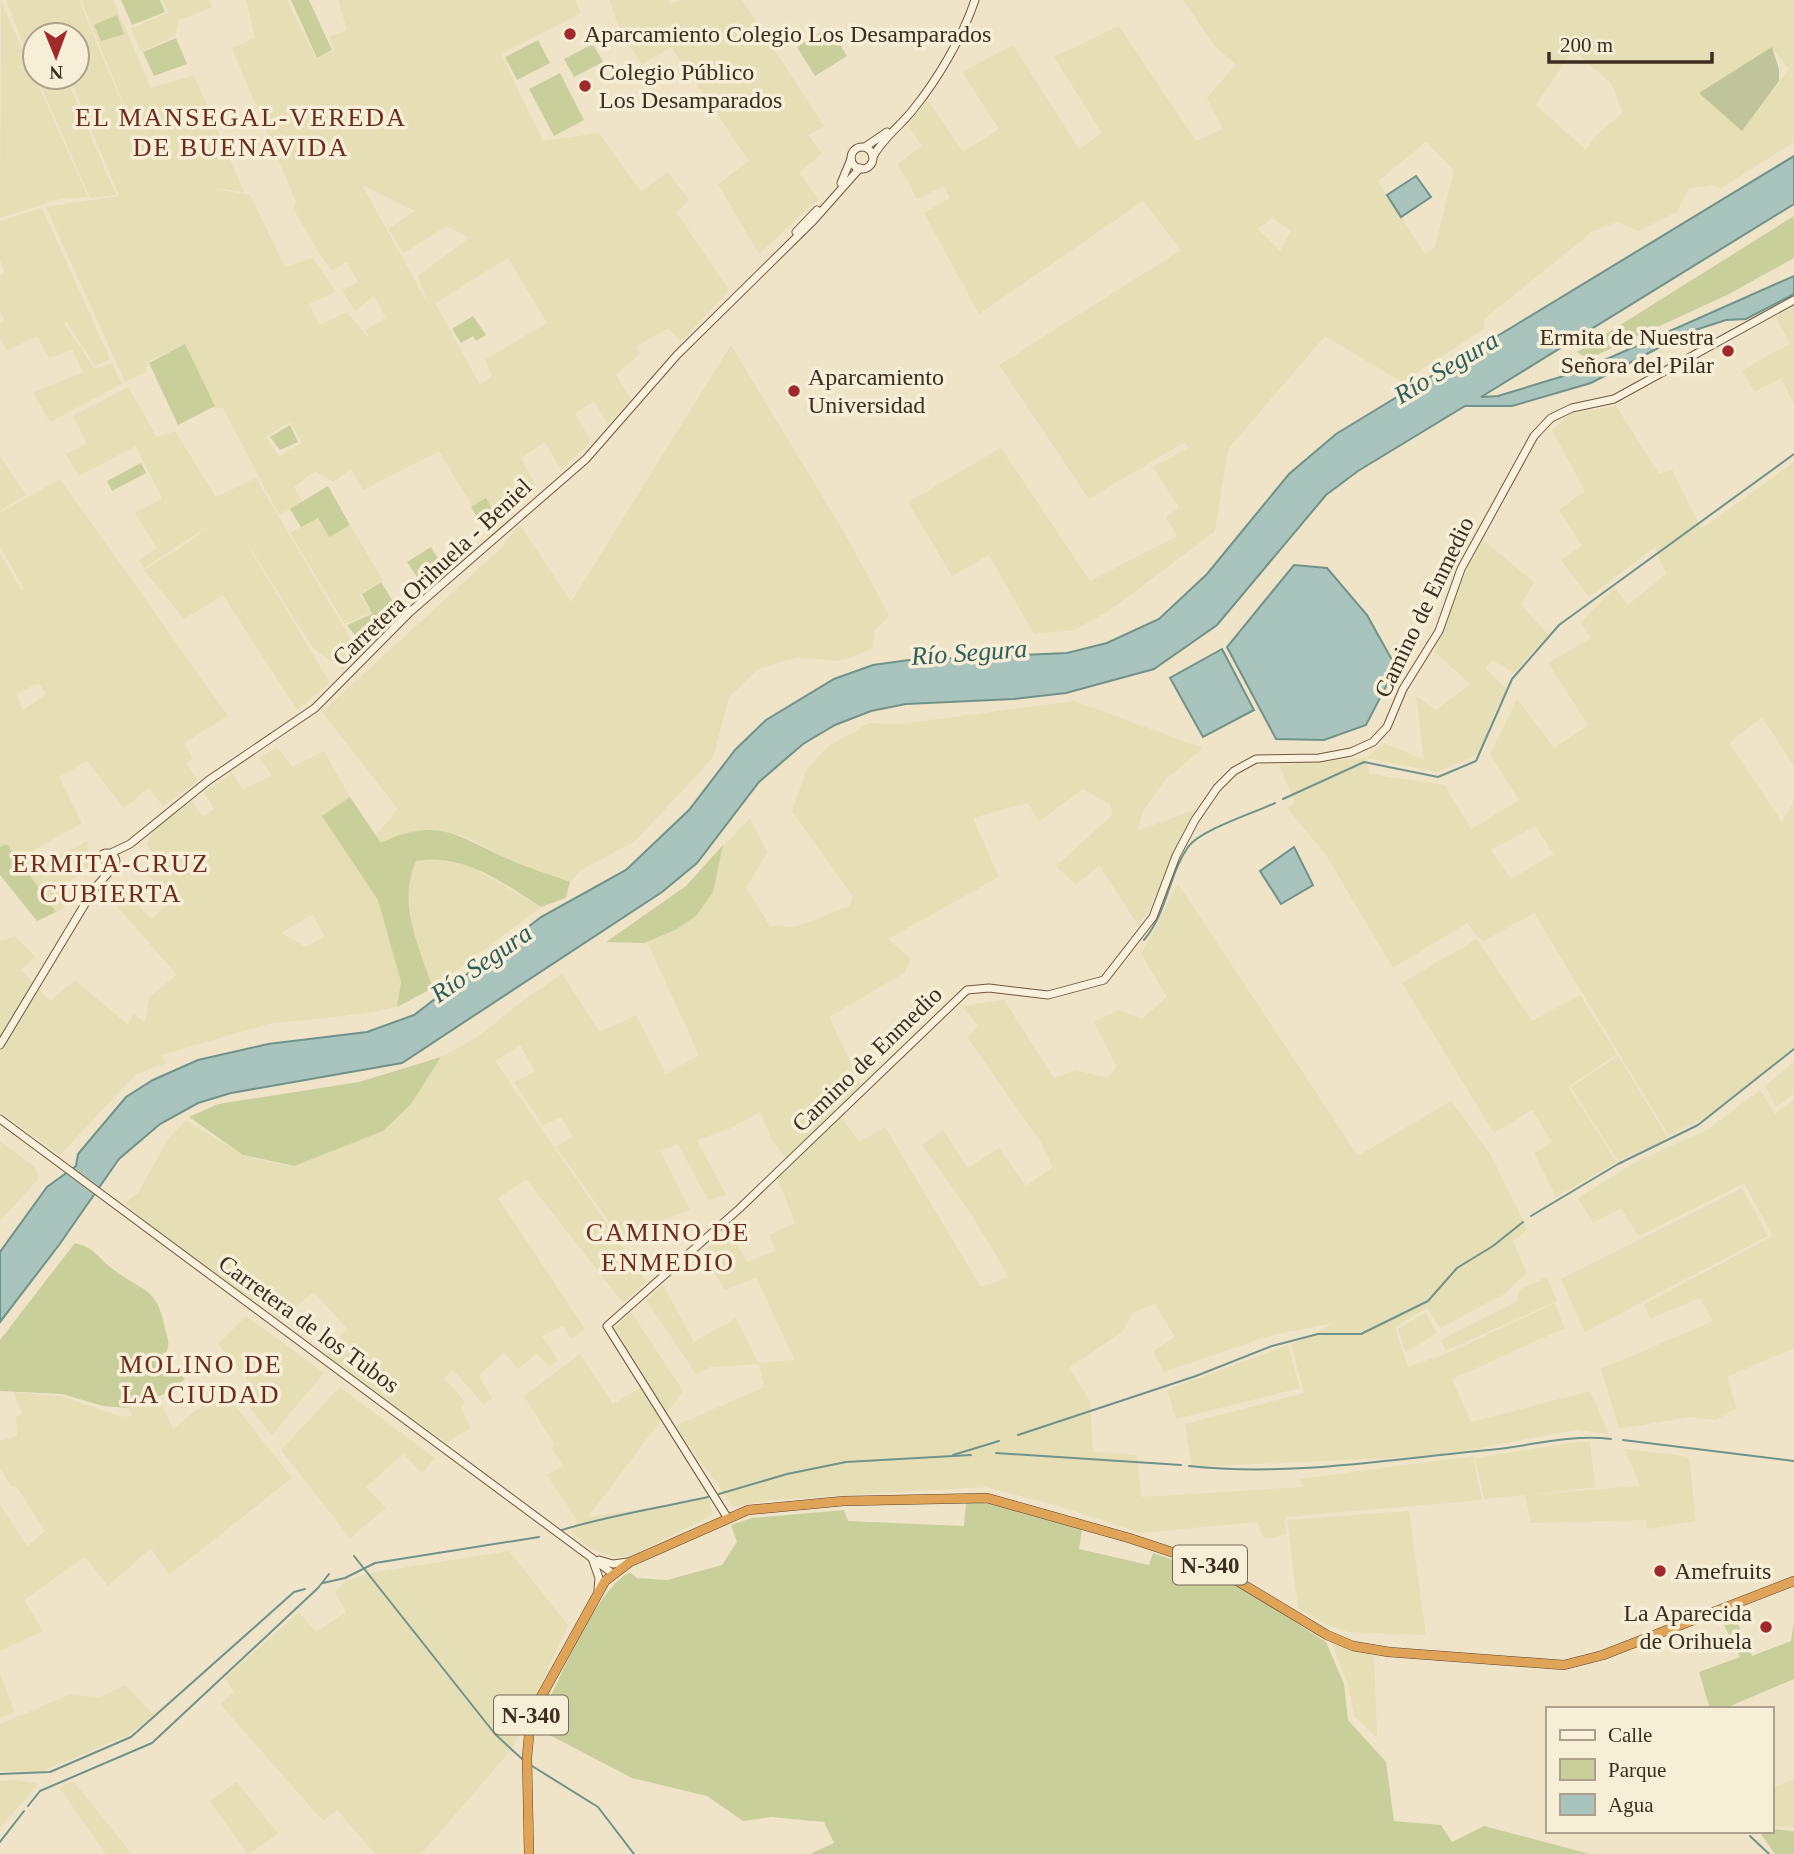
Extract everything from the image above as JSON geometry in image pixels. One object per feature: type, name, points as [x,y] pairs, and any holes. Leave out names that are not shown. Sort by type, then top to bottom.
[{"type":"highway","name":"N-340","points":[[529,1854],[529,1721],[540,1695],[597,1593],[612,1573],[630,1562],[727,1517],[764,1508],[844,1501],[987,1498],[1117,1534],[1211,1565],[1307,1623],[1353,1646],[1534,1664],[1564,1665],[1603,1655],[1794,1581]]},
{"type":"main road","points":[[973,0],[961,34],[926,92],[873,157],[870,166],[860,168],[851,159],[855,150],[882,137],[912,105],[961,25],[973,0]]},
{"type":"main road","points":[[865,147],[873,157]]},
{"type":"main road","name":"Carretera Orihuela - Beniel","points":[[110,854],[130,844],[209,780],[315,708],[410,612],[586,459],[841,183],[851,159]]},
{"type":"main road","name":"Carretera Orihuela - Beniel","points":[[704,329],[805,229],[860,168]]},
{"type":"main road","name":"Camino de Enmedio","points":[[727,1517],[607,1326],[740,1208],[967,990],[989,988],[1048,995],[1104,980],[1153,917],[1176,856],[1195,820],[1217,788],[1234,771],[1256,759],[1319,758],[1351,752],[1373,742],[1387,727],[1403,688],[1439,631],[1461,569],[1534,436],[1550,418],[1572,408],[1614,399],[1794,300]]},
{"type":"main road","name":"Carretera Orihuela - Beniel","points":[[116,863],[130,844]]},
{"type":"main road","points":[[0,1045],[94,889],[116,863],[110,854],[100,857],[94,889]]},
{"type":"main road","points":[[99,867],[110,871]]},
{"type":"main road","name":"Carretera de los Tubos","points":[[1,1120],[612,1573]]},
{"type":"main road","points":[[592,1558],[599,1578],[597,1593]]},
{"type":"main road","name":"Carretera de los Tubos","points":[[592,1558],[613,1564],[630,1562]]},
{"type":"shaded area","points":[[6,0],[79,0],[88,21],[21,21],[21,39]]},
{"type":"shaded area","points":[[81,0],[113,0],[151,88],[194,75],[244,192],[203,187],[250,195],[285,267],[313,258],[336,292],[309,304],[320,325],[347,312],[369,338],[366,330],[386,318],[374,296],[355,311],[342,290],[358,282],[347,262],[332,271],[293,208],[296,202],[232,48],[255,38],[246,0],[287,0],[316,58],[334,51],[329,37],[347,30],[338,0],[575,0],[581,13],[501,54],[543,141],[599,133],[641,191],[668,172],[689,200],[676,212],[729,290],[681,342],[668,328],[636,347],[640,353],[616,375],[631,399],[608,424],[594,401],[575,413],[591,442],[561,470],[545,442],[521,458],[537,488],[489,534],[439,451],[363,490],[351,469],[333,482],[315,471],[294,487],[303,502],[279,515],[223,408],[214,408],[183,345],[147,362],[146,372],[125,382],[46,207],[119,196],[75,91],[91,91],[91,29],[129,120],[162,109],[130,119]],"holes":[[[362,185],[415,211],[388,229],[403,253],[447,226],[469,238],[418,276],[428,304]],[[508,258],[547,323],[485,360],[492,376],[480,385],[435,303]],[[290,422],[302,443],[279,456],[266,437]]]},
{"type":"shaded area","points":[[162,0],[209,0],[212,7],[179,20],[176,35],[141,52],[131,28],[168,13]]},
{"type":"shaded area","points":[[610,0],[668,0],[670,4],[681,0],[742,0],[824,126],[808,135],[822,154],[799,172],[818,199],[759,254],[718,184],[749,161],[671,47],[642,65],[617,23]]},
{"type":"shaded area","points":[[1183,0],[1794,0],[1794,142],[1720,189],[1712,185],[1689,188],[1677,212],[1638,231],[1617,222],[1592,232],[1484,319],[1484,329],[1402,382],[1325,336],[1228,449],[1215,531],[1109,611],[1074,630],[1034,634],[989,555],[952,576],[908,502],[1001,448],[1090,581],[1177,536],[1166,517],[1179,508],[1153,467],[1188,448],[1185,442],[1089,499],[999,365],[1181,250],[1143,201],[979,314],[924,213],[950,198],[944,186],[917,199],[898,164],[922,146],[908,125],[928,100],[963,152],[999,129],[962,72],[1013,45],[1079,149],[1102,133],[1054,57],[1119,26],[1196,141],[1223,129],[1207,98],[1236,65],[1214,45]],"holes":[[[1771,47],[1789,69],[1742,131]],[[1573,50],[1611,83],[1623,113],[1596,135],[1586,150],[1536,105]],[[1426,142],[1454,170],[1435,247],[1425,254],[1378,181]],[[1272,218],[1291,231],[1280,251],[1258,229]]]},
{"type":"shaded area","points":[[1,1],[21,46],[21,91],[41,91],[88,197],[60,199],[0,218]]},
{"type":"shaded area","points":[[43,91],[72,91],[116,195],[90,198]]},
{"type":"shaded area","points":[[42,208],[110,359],[95,366],[67,322],[64,324],[95,369],[112,363],[122,384],[50,422],[33,393],[83,372],[72,350],[49,358],[37,336],[7,351],[0,337],[0,323],[4,321],[0,310],[0,275],[4,273],[0,259],[0,221]]},
{"type":"shaded area","points":[[1794,307],[1794,404],[1781,378],[1755,392],[1742,371],[1790,343],[1775,316]]},
{"type":"shaded area","points":[[731,345],[845,534],[889,615],[874,632],[873,649],[839,661],[797,657],[758,669],[729,697],[713,758],[635,841],[580,871],[570,882],[507,859],[467,837],[429,830],[381,844],[375,836],[398,809],[322,712],[499,550],[520,525],[571,602]]},
{"type":"shaded area","points":[[128,387],[157,437],[175,431],[216,497],[256,478],[360,655],[343,670],[312,647],[235,524],[330,683],[297,710],[223,595],[184,619],[144,570],[209,526],[144,568],[139,560],[157,548],[135,513],[162,499],[136,446],[79,476],[66,454],[87,443],[73,416]]},
{"type":"shaded area","points":[[1616,406],[1659,474],[1672,469],[1701,529],[1794,462],[1794,766],[1762,717],[1729,743],[1782,822],[1794,801],[1794,1047],[1712,1114],[1669,1136],[1534,913],[1482,942],[1467,923],[1393,968],[1326,855],[1287,808],[1295,803],[1279,765],[1366,758],[1385,743],[1424,760],[1416,696],[1436,710],[1470,684],[1435,652],[1462,581],[1483,540],[1534,582],[1521,605],[1548,635],[1514,673],[1492,660],[1485,668],[1508,690],[1496,709],[1479,754],[1437,772],[1367,758],[1369,774],[1444,785],[1471,829],[1519,800],[1490,754],[1517,699],[1554,748],[1588,725],[1548,663],[1591,638],[1581,622],[1615,587],[1628,605],[1666,574],[1655,547],[1589,597],[1561,560],[1582,546],[1559,510],[1585,491],[1552,430],[1570,414]],"holes":[[[1535,826],[1554,854],[1511,879],[1491,850]]]},
{"type":"shaded area","points":[[0,456],[26,495],[0,511]]},
{"type":"shaded area","points":[[60,479],[228,716],[184,743],[193,758],[186,763],[198,781],[163,806],[149,788],[124,808],[87,761],[59,777],[82,823],[34,850],[42,865],[87,841],[91,867],[57,890],[65,908],[56,912],[7,844],[0,847],[0,552],[21,590],[24,588],[0,547],[0,513]],"holes":[[[39,683],[46,694],[23,710],[16,694]]]},
{"type":"shaded area","points":[[317,518],[329,536],[350,525],[383,580],[359,594],[371,613],[345,624],[290,533]]},
{"type":"shaded area","points":[[1074,701],[1203,748],[1166,779],[1144,809],[1137,831],[1196,809],[1148,912],[1138,925],[1099,865],[1076,885],[1056,866],[1112,815],[1111,805],[1083,789],[1039,821],[1027,803],[973,818],[999,877],[888,939],[911,959],[904,973],[829,1017],[862,1087],[845,1102],[830,1086],[822,1094],[860,1142],[885,1127],[981,1287],[1009,1277],[971,1214],[922,1145],[943,1130],[968,1168],[999,1148],[1026,1186],[1053,1167],[1040,1141],[967,1037],[978,1026],[962,1006],[1004,1000],[1054,1078],[1076,1070],[1107,1078],[1117,1067],[1094,1022],[1119,1010],[1142,1019],[1167,997],[1141,954],[1178,884],[1358,1156],[1451,1101],[1491,1155],[1528,1230],[1513,1241],[1527,1273],[1504,1294],[1440,1328],[1427,1308],[1395,1327],[1408,1367],[1450,1352],[1555,1303],[1565,1328],[1452,1379],[1471,1422],[1590,1391],[1609,1434],[1576,1430],[1434,1456],[1192,1467],[1185,1424],[1304,1393],[1291,1345],[1334,1323],[1272,1335],[1164,1372],[1153,1351],[1175,1337],[1155,1304],[1133,1313],[1122,1332],[1069,1368],[1090,1401],[1093,1452],[1136,1455],[1142,1497],[1302,1487],[1300,1479],[1473,1456],[1482,1500],[1285,1517],[1286,1535],[1264,1538],[1257,1522],[1140,1533],[1059,1506],[985,1487],[772,1500],[734,1507],[675,1426],[764,1387],[759,1364],[711,1367],[696,1374],[646,1300],[663,1285],[694,1342],[736,1318],[758,1363],[795,1360],[756,1278],[725,1290],[702,1253],[729,1229],[747,1262],[776,1251],[769,1235],[795,1223],[774,1169],[786,1158],[772,1140],[760,1112],[729,1129],[697,1140],[726,1195],[708,1200],[678,1144],[660,1151],[690,1210],[664,1220],[642,1235],[620,1237],[556,1147],[573,1137],[561,1117],[543,1126],[514,1082],[535,1071],[520,1045],[495,1061],[646,1281],[623,1303],[526,1179],[498,1198],[585,1329],[571,1339],[563,1326],[542,1336],[558,1360],[550,1366],[536,1354],[518,1369],[504,1352],[479,1376],[492,1398],[484,1405],[453,1370],[444,1378],[465,1402],[461,1408],[471,1428],[447,1443],[327,1356],[347,1329],[314,1292],[279,1320],[255,1297],[253,1301],[154,1230],[125,1203],[138,1193],[168,1139],[186,1120],[243,1155],[293,1166],[342,1145],[411,1104],[441,1057],[479,1036],[525,999],[562,974],[600,1032],[636,1015],[666,1074],[699,1055],[649,946],[644,943],[675,930],[713,892],[722,847],[750,818],[767,853],[746,888],[770,926],[795,927],[849,906],[853,897],[792,811],[807,769],[829,746],[869,723],[900,724]]},
{"type":"shaded area","points":[[277,747],[293,767],[324,751],[350,797],[323,815],[378,900],[401,982],[397,1007],[361,1014],[268,1024],[161,1055],[166,1063],[135,1075],[60,1155],[0,1112],[0,941],[15,936],[35,957],[21,970],[50,1001],[75,980],[128,1025],[133,1014],[145,1022],[149,997],[177,975],[109,897],[122,888],[151,919],[170,902],[145,870],[156,859],[147,844],[154,829],[192,801],[203,817],[214,809],[204,792],[232,773],[243,790],[272,775],[259,758]],"holes":[[[313,914],[324,936],[306,947],[281,933]]]},
{"type":"shaded area","points":[[435,857],[468,865],[541,907],[433,988],[412,928],[407,880],[416,861]]},
{"type":"shaded area","points":[[1477,939],[1532,1021],[1580,995],[1617,1054],[1568,1087],[1617,1162],[1556,1197],[1534,1153],[1552,1142],[1532,1110],[1494,1133],[1402,983]]},
{"type":"shaded area","points":[[1618,1056],[1668,1138],[1618,1161],[1571,1087]]},
{"type":"shaded area","points":[[1794,1062],[1794,1094],[1776,1107],[1765,1086]]},
{"type":"shaded area","points":[[1760,1090],[1775,1114],[1794,1100],[1794,1348],[1727,1377],[1737,1408],[1716,1420],[1691,1417],[1619,1429],[1601,1369],[1713,1321],[1700,1298],[1650,1319],[1644,1304],[1773,1236],[1744,1183],[1638,1236],[1621,1208],[1593,1223],[1578,1198],[1632,1164],[1708,1129]]},
{"type":"shaded area","points":[[0,1141],[35,1167],[39,1178],[0,1221]]},
{"type":"shaded area","points":[[1742,1188],[1768,1236],[1585,1332],[1561,1279]]},
{"type":"shaded area","points":[[1547,1277],[1557,1301],[1446,1351],[1441,1340],[1517,1301],[1519,1290]]},
{"type":"shaded area","points":[[631,1312],[683,1391],[588,1517],[709,1499],[713,1515],[630,1556],[614,1557],[589,1548],[572,1531],[577,1520],[547,1475],[563,1466],[552,1448],[555,1445],[524,1396],[580,1354],[613,1404],[649,1383],[615,1328]]},
{"type":"shaded area","points":[[1426,1312],[1437,1333],[1405,1352],[1398,1329]]},
{"type":"shaded area","points":[[246,1316],[324,1373],[272,1435],[241,1398],[252,1385],[218,1344]]},
{"type":"shaded area","points":[[1288,1345],[1300,1388],[1176,1419],[1167,1390]]},
{"type":"shaded area","points":[[340,1387],[435,1458],[422,1473],[403,1454],[366,1487],[386,1508],[350,1538],[281,1450]]},
{"type":"shaded area","points":[[222,1389],[292,1478],[169,1575],[151,1548],[108,1586],[85,1557],[24,1600],[43,1631],[0,1651],[0,1505],[27,1546],[45,1531],[17,1487],[11,1486],[0,1468],[0,1441],[17,1436],[16,1417],[22,1414],[13,1392],[60,1396],[122,1417],[132,1416],[128,1407],[157,1396],[173,1429]]},
{"type":"shaded area","points":[[1590,1442],[1595,1487],[1527,1495],[1640,1486],[1625,1449],[1689,1457],[1696,1521],[1647,1529],[1646,1520],[1531,1523],[1525,1495],[1484,1499],[1475,1458]]},
{"type":"shaded area","points":[[1409,1511],[1426,1635],[1348,1632],[1327,1625],[1298,1608],[1287,1520]]},
{"type":"shaded area","points":[[509,1551],[568,1625],[512,1749],[421,1854],[375,1854],[337,1810],[323,1821],[220,1704],[234,1692],[225,1678],[299,1612],[316,1632],[346,1612],[335,1592],[347,1580],[371,1573]]},
{"type":"shaded area","points":[[1331,1642],[1374,1656],[1377,1737],[1354,1716],[1348,1685]]},
{"type":"shaded area","points":[[0,1674],[15,1712],[0,1718]]},
{"type":"shaded area","points":[[125,1685],[154,1715],[130,1734],[41,1772],[0,1771],[0,1724],[69,1695],[100,1697]]},
{"type":"shaded area","points":[[1794,1778],[1794,1827],[1773,1826],[1773,1788]]},
{"type":"shaded area","points":[[19,1780],[38,1784],[0,1828],[0,1781]]},
{"type":"shaded area","points":[[73,1781],[132,1854],[106,1854],[59,1787]]},
{"type":"shaded area","points":[[237,1782],[278,1834],[248,1854],[210,1801]]},
{"type":"green space","points":[[121,0],[160,0],[165,12],[132,25]]},
{"type":"green space","points":[[291,0],[309,0],[332,50],[317,58]]},
{"type":"green space","points":[[117,15],[124,34],[101,41],[94,25]]},
{"type":"green space","points":[[829,27],[847,56],[815,76],[797,47]]},
{"type":"green space","points":[[176,38],[187,64],[154,76],[143,52]]},
{"type":"green space","points":[[538,40],[550,63],[517,80],[505,57]]},
{"type":"green space","points":[[593,44],[603,62],[574,77],[564,59]]},
{"type":"green space","points":[[1772,47],[1779,69],[1779,81],[1742,131],[1699,93]]},
{"type":"green space","points":[[560,73],[584,120],[554,136],[529,89]]},
{"type":"green space","points":[[1794,216],[1794,258],[1727,295],[1588,359],[1577,352]]},
{"type":"green space","points":[[473,316],[486,335],[476,341],[473,336],[461,343],[452,329]]},
{"type":"green space","points":[[185,344],[215,406],[178,425],[149,363]]},
{"type":"green space","points":[[290,425],[298,442],[280,450],[270,437]]},
{"type":"green space","points":[[141,463],[146,473],[112,491],[107,481]]},
{"type":"green space","points":[[328,486],[350,525],[329,537],[318,518],[301,527],[290,509]]},
{"type":"green space","points":[[486,498],[498,520],[485,530],[471,507]]},
{"type":"green space","points":[[431,547],[443,567],[421,583],[407,562]]},
{"type":"green space","points":[[381,582],[400,613],[362,644],[347,625],[372,614],[362,594]]},
{"type":"green space","points":[[350,797],[381,843],[418,831],[447,832],[570,882],[566,898],[541,907],[466,865],[433,859],[416,861],[411,877],[409,909],[416,941],[433,988],[397,1007],[401,982],[378,900],[322,816]]},
{"type":"green space","points":[[7,844],[56,912],[37,921],[0,875],[0,847]]},
{"type":"green space","points":[[723,845],[713,892],[696,916],[675,930],[644,943],[606,942],[686,886]]},
{"type":"green space","points":[[441,1057],[411,1104],[383,1131],[294,1166],[243,1155],[189,1117],[218,1104],[359,1082]]},
{"type":"green space","points":[[75,1243],[93,1251],[157,1302],[168,1342],[162,1359],[185,1379],[162,1395],[126,1408],[103,1406],[62,1394],[0,1391],[0,1340]]},
{"type":"green space","points":[[966,1501],[1000,1505],[1082,1530],[1079,1549],[1149,1565],[1153,1553],[1228,1579],[1326,1642],[1344,1684],[1348,1720],[1386,1762],[1394,1821],[1441,1825],[1452,1842],[1484,1826],[1590,1854],[810,1854],[834,1843],[824,1822],[771,1817],[743,1821],[707,1796],[632,1778],[536,1728],[589,1619],[616,1582],[630,1572],[637,1578],[667,1580],[722,1565],[737,1542],[731,1525],[752,1518],[844,1510],[848,1521],[964,1526]]},
{"type":"green space","points":[[1733,1613],[1752,1656],[1791,1641],[1794,1622],[1794,1679],[1728,1707],[1709,1707],[1699,1672],[1740,1657],[1720,1617]]},
{"type":"green space","points":[[1773,1829],[1794,1831],[1794,1854],[1775,1854],[1760,1833],[1773,1833]]},
{"type":"water","points":[[1794,156],[1794,204],[1481,397],[1498,396],[1580,371],[1794,276],[1794,294],[1746,319],[1726,320],[1689,332],[1591,383],[1512,406],[1465,406],[1358,471],[1326,495],[1217,625],[1154,669],[1066,693],[1014,699],[906,704],[871,711],[835,725],[803,744],[759,782],[697,863],[662,892],[402,1063],[231,1093],[198,1103],[160,1124],[119,1159],[59,1245],[0,1322],[0,1252],[47,1187],[76,1166],[78,1154],[126,1097],[153,1080],[198,1060],[268,1044],[367,1032],[414,1015],[541,917],[626,870],[689,810],[735,750],[766,720],[834,679],[873,665],[909,660],[1067,653],[1107,643],[1159,619],[1207,574],[1289,474],[1336,434]]},
{"type":"water","points":[[1416,176],[1431,197],[1401,217],[1387,195]]},
{"type":"water","points":[[1294,565],[1327,568],[1367,615],[1396,667],[1366,725],[1324,740],[1276,739],[1227,647]]},
{"type":"water","points":[[1222,649],[1254,710],[1203,737],[1170,678]]},
{"type":"water","points":[[1294,847],[1313,885],[1281,904],[1260,871]]},
{"type":"waterway","points":[[1283,799],[1364,762],[1438,777],[1476,761],[1512,679],[1559,625],[1794,454]]},
{"type":"waterway","points":[[1144,940],[1158,917],[1181,858],[1188,847],[1215,828],[1275,803]]},
{"type":"waterway","points":[[1531,1216],[1618,1164],[1698,1125],[1794,1049]]},
{"type":"waterway","points":[[1018,1435],[1196,1376],[1272,1346],[1318,1334],[1361,1334],[1428,1301],[1457,1268],[1493,1246],[1523,1222]]},
{"type":"waterway","points":[[1189,1466],[1227,1469],[1302,1468],[1489,1450],[1565,1439],[1611,1439]]},
{"type":"waterway","points":[[1623,1440],[1794,1461]]},
{"type":"waterway","points":[[953,1455],[999,1441]]},
{"type":"waterway","points":[[996,1453],[1181,1465]]},
{"type":"waterway","points":[[719,1494],[787,1474],[846,1462],[971,1455]]},
{"type":"waterway","points":[[562,1530],[708,1497]]},
{"type":"waterway","points":[[323,1583],[345,1578],[375,1563],[539,1537]]},
{"type":"waterway","points":[[354,1556],[495,1734],[522,1759]]},
{"type":"waterway","points":[[28,1806],[40,1791],[152,1743],[318,1588],[329,1574]]},
{"type":"waterway","points":[[0,1774],[50,1772],[131,1737],[294,1592],[305,1589]]},
{"type":"waterway","points":[[532,1766],[598,1807],[634,1854]]},
{"type":"waterway","points":[[0,1842],[24,1811]]},
{"type":"waterway","points":[[1750,1836],[1769,1854]]},
{"type":"place","name":"Aparcamiento Colegio Los Desamparados","points":[[570,34]]},
{"type":"place","name":"Colegio Público Los Desamparados","points":[[585,86]]},
{"type":"place","name":"Ermita de Nuestra Señora del Pilar","points":[[1728,351]]},
{"type":"place","name":"Aparcamiento Universidad","points":[[794,391]]},
{"type":"place","name":"Amefruits","points":[[1660,1571]]},
{"type":"place","name":"La Aparecida de Orihuela","points":[[1766,1627]]},
{"type":"district","name":"EL MANSEGAL-VEREDA DE BUENAVIDA","points":[[241,132]]},
{"type":"district","name":"ERMITA-CRUZ CUBIERTA","points":[[111,878]]},
{"type":"district","name":"CAMINO DE ENMEDIO","points":[[668,1247]]},
{"type":"district","name":"MOLINO DE LA CIUDAD","points":[[201,1379]]},
{"type":"water label","name":"Río Segura","points":[[1446,367]]},
{"type":"water label","name":"Río Segura","points":[[969,652]]},
{"type":"water label","name":"Río Segura","points":[[481,963]]}]
